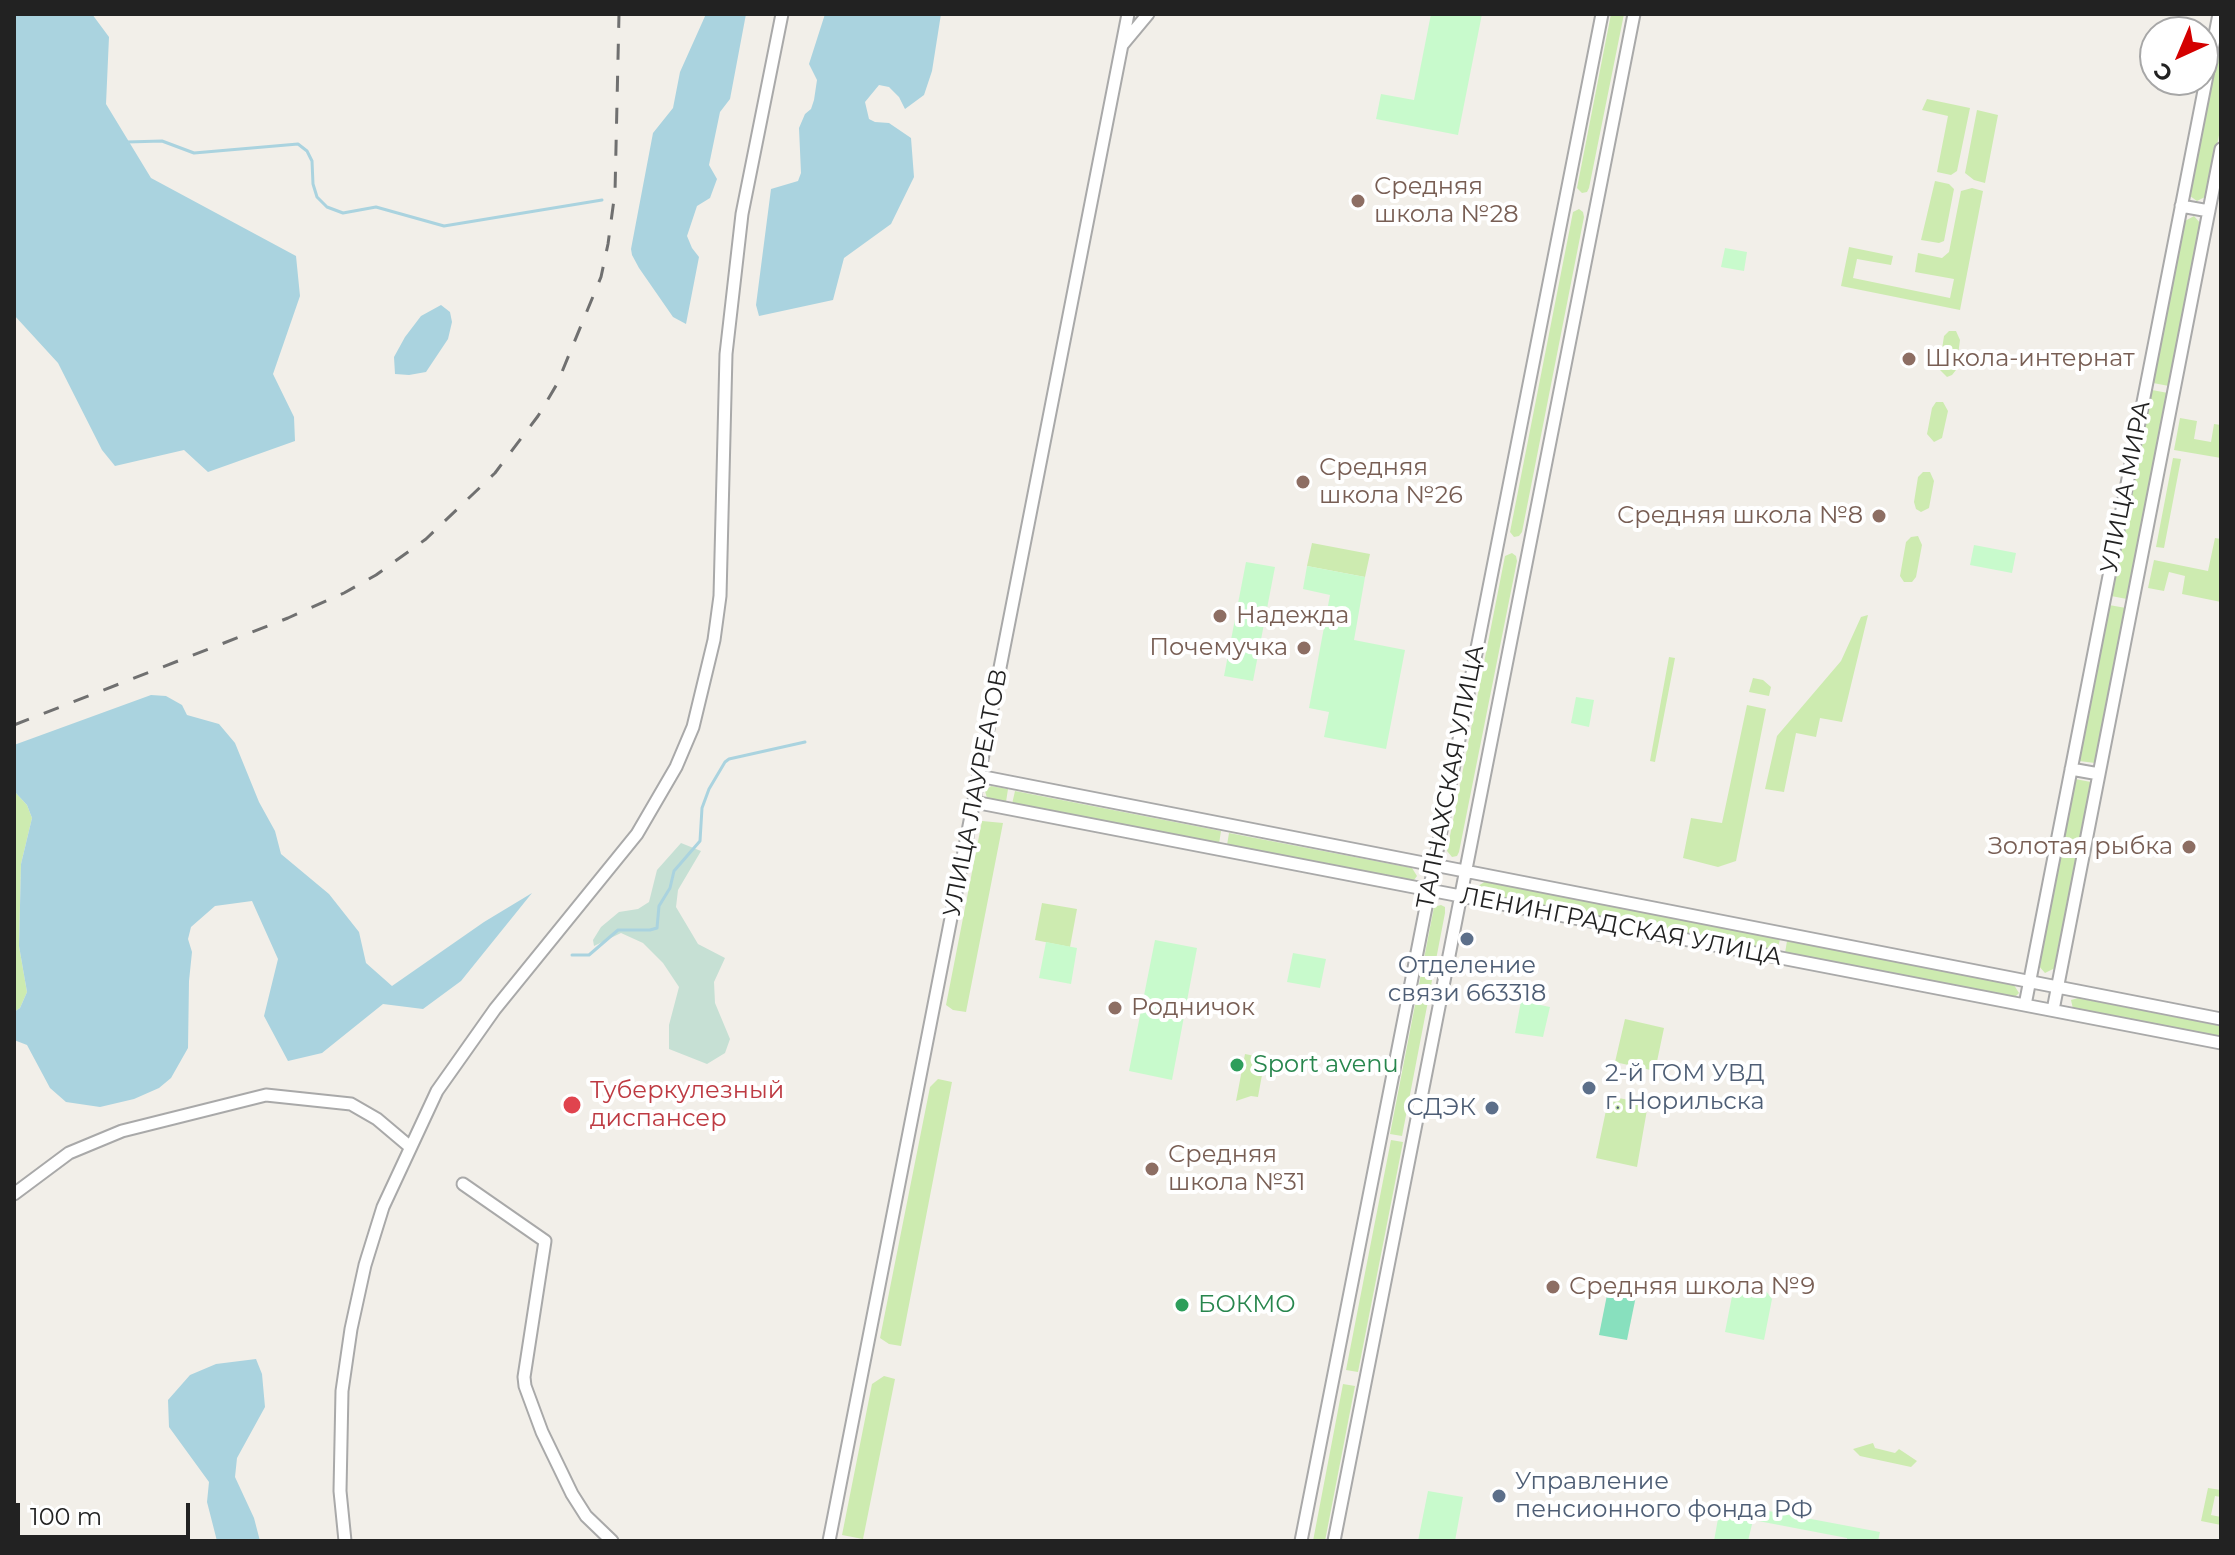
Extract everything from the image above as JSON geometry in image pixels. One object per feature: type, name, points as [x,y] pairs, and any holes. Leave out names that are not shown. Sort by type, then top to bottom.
[{"type":"street","points":[[345,1541],[340,1491],[342,1406],[351,1329],[365,1265],[383,1207],[409,1146],[437,1091],[466,1047],[637,834],[676,767],[693,727],[712,652],[720,596],[726,354],[742,214],[782,14]]},
{"type":"street","name":"УЛИЦА ЛАУРЕАТОВ","points":[[829,1541],[1128,14]]},
{"type":"street","name":"УЛИЦА ЛАУРЕАТОВ","points":[[1123,44],[1148,14]]},
{"type":"street","name":"ТАЛНАХСКАЯ УЛИЦА","points":[[1301,1541],[1602,14]]},
{"type":"street","name":"ТАЛНАХСКАЯ УЛИЦА","points":[[1334,1541],[1634,14]]},
{"type":"street","name":"УЛИЦА МИРА","points":[[2025,1005],[2219,14]]},
{"type":"street","name":"УЛИЦА МИРА","points":[[2053,1010],[2221,149]]},
{"type":"street","points":[[2181,206],[2209,211]]},
{"type":"street","points":[[2071,769],[2099,774]]},
{"type":"street","name":"ЛЕНИНГРАДСКАЯ УЛИЦА","points":[[979,776],[2221,1019]]},
{"type":"street","name":"ЛЕНИНГРАДСКАЯ УЛИЦА","points":[[974,802],[2221,1043]]},
{"type":"street","points":[[14,1194],[69,1153],[122,1131],[266,1095],[351,1104],[377,1119],[409,1146]]},
{"type":"street","points":[[463,1184],[545,1241],[525,1386],[542,1432],[572,1494],[586,1516],[612,1541]]},
{"type":"green space","points":[[1431,14],[1482,14],[1458,135],[1376,119],[1381,94],[1414,100]]},
{"type":"green space","points":[[1611,14],[1624,14],[1589,188],[1582,193],[1577,188]]},
{"type":"green space","points":[[2221,39],[2221,125],[2207,196],[2197,201],[2190,196],[2210,96],[2219,96]]},
{"type":"green space","points":[[1927,99],[1970,108],[1957,171],[1951,175],[1937,172],[1948,116],[1922,110]]},
{"type":"green space","points":[[1977,110],[1998,115],[1985,183],[1965,173]]},
{"type":"green space","points":[[1935,181],[1949,184],[1954,189],[1944,241],[1939,243],[1921,240]]},
{"type":"green space","points":[[1972,188],[1983,191],[1960,310],[1841,286],[1849,247],[1893,256],[1891,265],[1857,259],[1853,278],[1950,298],[1954,279],[1915,272],[1918,253],[1942,258],[1949,252],[1961,191]]},
{"type":"green space","points":[[1579,209],[1584,217],[1522,532],[1514,537],[1510,532],[1573,212]]},
{"type":"green space","points":[[2194,216],[2201,224],[2169,386],[2153,383],[2185,221]]},
{"type":"green space","points":[[1725,248],[1747,252],[1744,271],[1721,267]]},
{"type":"green space","points":[[1949,331],[1956,331],[1960,340],[1956,370],[1947,377],[1939,369],[1944,336]]},
{"type":"green space","points":[[2152,390],[2168,393],[2127,599],[2111,596]]},
{"type":"green space","points":[[1936,402],[1943,402],[1948,411],[1942,438],[1934,442],[1927,434]]},
{"type":"green space","points":[[2180,418],[2197,421],[2194,439],[2211,442],[2214,424],[2221,425],[2221,458],[2174,450]]},
{"type":"green space","points":[[2173,458],[2181,459],[2164,548],[2156,547]]},
{"type":"green space","points":[[1923,472],[1930,472],[1934,481],[1929,508],[1921,512],[1914,502],[1918,477]]},
{"type":"green space","points":[[1918,536],[1922,545],[1916,577],[1912,582],[1904,582],[1900,576],[1906,542]]},
{"type":"green space","points":[[2215,538],[2221,539],[2221,602],[2182,594],[2185,576],[2169,572],[2164,591],[2148,588],[2154,560],[2208,571]]},
{"type":"green space","points":[[1312,543],[1370,554],[1365,577],[1307,566]]},
{"type":"green space","points":[[1974,545],[2016,553],[2012,573],[1970,565]]},
{"type":"green space","points":[[1512,553],[1517,561],[1459,852],[1452,857],[1447,851],[1505,556]]},
{"type":"green space","points":[[1246,562],[1275,567],[1253,681],[1224,676]]},
{"type":"green space","points":[[1307,566],[1365,577],[1354,640],[1405,650],[1386,749],[1324,737],[1329,712],[1309,708],[1330,595],[1303,589]]},
{"type":"green space","points":[[2109,605],[2126,608],[2095,763],[2079,761]]},
{"type":"green space","points":[[1868,615],[1842,722],[1820,718],[1816,737],[1796,733],[1784,792],[1765,789],[1777,736],[1841,661],[1861,617]]},
{"type":"green space","points":[[1669,657],[1675,658],[1655,762],[1650,761]]},
{"type":"green space","points":[[1753,678],[1763,680],[1771,687],[1769,696],[1749,692]]},
{"type":"green space","points":[[1576,697],[1594,700],[1589,727],[1571,723]]},
{"type":"green space","points":[[1747,705],[1766,709],[1736,861],[1718,867],[1683,858],[1691,818],[1722,823]]},
{"type":"green space","points":[[2075,779],[2091,782],[2055,968],[2045,973],[2038,965]]},
{"type":"green space","points":[[991,786],[1008,789],[1006,802],[987,798],[985,791]]},
{"type":"green space","points":[[14,791],[27,805],[32,818],[21,864],[19,946],[27,992],[20,1008],[14,1012]]},
{"type":"green space","points":[[1015,791],[1221,831],[1219,844],[1012,804]]},
{"type":"green space","points":[[982,821],[1003,823],[966,1012],[953,1010],[946,1005]]},
{"type":"green space","points":[[1229,833],[1412,868],[1417,876],[1409,881],[1227,845]]},
{"type":"green space","points":[[681,843],[701,851],[678,890],[676,907],[698,944],[725,958],[714,982],[715,1003],[730,1039],[725,1053],[707,1064],[669,1049],[669,1025],[679,987],[663,963],[643,943],[621,933],[594,946],[593,940],[601,927],[619,912],[638,909],[649,902],[657,870]]},
{"type":"green space","points":[[1486,881],[1780,939],[1777,952],[1483,894],[1478,886]]},
{"type":"green space","points":[[1042,903],[1077,909],[1070,947],[1035,940]]},
{"type":"green space","points":[[1434,907],[1445,907],[1445,913],[1402,1136],[1390,1134]]},
{"type":"green space","points":[[1155,940],[1197,948],[1172,1080],[1129,1071]]},
{"type":"green space","points":[[1787,941],[2014,985],[2019,993],[2014,998],[1785,953]]},
{"type":"green space","points":[[1046,942],[1077,948],[1071,984],[1039,978]]},
{"type":"green space","points":[[1293,953],[1326,959],[1320,988],[1287,982]]},
{"type":"green space","points":[[2078,998],[2221,1026],[2221,1038],[2073,1009],[2071,1000]]},
{"type":"green space","points":[[1521,1001],[1550,1007],[1543,1037],[1515,1033]]},
{"type":"green space","points":[[1625,1019],[1664,1028],[1655,1071],[1615,1062]]},
{"type":"green space","points":[[1245,1054],[1265,1058],[1258,1097],[1236,1101]]},
{"type":"green space","points":[[938,1079],[952,1082],[901,1346],[889,1344],[880,1338],[930,1087]]},
{"type":"green space","points":[[1609,1096],[1648,1104],[1637,1167],[1596,1158]]},
{"type":"green space","points":[[1391,1140],[1403,1142],[1358,1372],[1346,1370]]},
{"type":"green space","points":[[1735,1281],[1762,1286],[1772,1299],[1764,1340],[1725,1332]]},
{"type":"green space","points":[[1609,1285],[1637,1291],[1627,1340],[1599,1335]]},
{"type":"green space","points":[[884,1376],[895,1379],[863,1539],[842,1535],[872,1384]]},
{"type":"green space","points":[[1343,1384],[1355,1386],[1325,1541],[1313,1541]]},
{"type":"green space","points":[[1873,1443],[1875,1448],[1895,1453],[1899,1449],[1917,1461],[1911,1467],[1860,1456],[1853,1449]]},
{"type":"green space","points":[[2208,1488],[2221,1490],[2221,1497],[2215,1496],[2211,1515],[2221,1517],[2221,1525],[2201,1521]]},
{"type":"green space","points":[[1428,1491],[1463,1497],[1455,1541],[1418,1541]]},
{"type":"green space","points":[[1721,1502],[1880,1532],[1878,1541],[1847,1541],[1847,1538],[1753,1520],[1748,1541],[1714,1541]]},
{"type":"water","points":[[14,14],[92,14],[109,37],[106,104],[151,178],[296,256],[300,296],[273,374],[294,417],[295,441],[208,472],[184,450],[115,466],[102,450],[58,363],[14,315]]},
{"type":"water","points":[[706,14],[746,14],[730,99],[720,112],[709,165],[717,179],[710,198],[697,206],[687,236],[699,257],[686,324],[673,317],[639,268],[631,249],[653,133],[673,108],[680,72]]},
{"type":"water","points":[[825,14],[941,14],[932,71],[924,95],[905,109],[889,87],[879,85],[865,102],[869,119],[889,123],[911,138],[914,177],[891,224],[844,258],[833,300],[759,316],[756,305],[771,189],[798,181],[801,173],[799,128],[814,100],[817,80],[809,64]]},
{"type":"water","points":[[441,305],[450,312],[452,322],[448,339],[426,372],[395,374],[394,357],[405,337],[421,316]]},
{"type":"water","points":[[151,695],[166,696],[182,705],[187,715],[219,724],[235,743],[259,802],[275,831],[281,854],[329,894],[359,932],[366,963],[392,986],[484,922],[532,893],[461,981],[423,1009],[383,1004],[322,1053],[288,1061],[264,1016],[278,959],[252,901],[215,906],[191,927],[188,939],[192,952],[188,1048],[171,1078],[159,1088],[134,1099],[100,1107],[66,1102],[50,1088],[27,1045],[14,1040],[14,1012],[20,1008],[27,992],[19,946],[21,864],[32,818],[27,805],[14,791],[14,745]]},
{"type":"water","points":[[256,1359],[262,1374],[265,1407],[237,1458],[235,1477],[254,1518],[260,1541],[217,1541],[207,1502],[209,1482],[169,1427],[168,1400],[190,1375],[216,1364]]},
{"type":"waterway","points":[[127,142],[162,141],[194,153],[298,144],[307,151],[312,161],[317,197],[327,207],[343,213],[376,207],[444,226],[602,200]]},
{"type":"waterway","points":[[572,955],[589,955],[618,930],[657,928],[659,906],[670,888],[674,871],[700,841],[702,808],[725,762],[805,742]]},
{"type":"railway","points":[[14,725],[288,618],[344,593],[376,575],[426,539],[495,473],[538,416],[557,384],[601,277],[615,192],[619,14]]},
{"type":"place","name":"Средняя школа №28","points":[[1358,201]]},
{"type":"place","name":"Школа-интернат","points":[[1909,359]]},
{"type":"place","name":"Средняя школа №26","points":[[1303,482]]},
{"type":"place","name":"Средняя школа №8","points":[[1879,516]]},
{"type":"place","name":"Надежда","points":[[1220,616]]},
{"type":"place","name":"Почемучка","points":[[1304,648]]},
{"type":"place","name":"Золотая рыбка","points":[[2189,847]]},
{"type":"place","name":"Отделение связи 663318","points":[[1467,939]]},
{"type":"place","name":"Родничок","points":[[1115,1008]]},
{"type":"place","name":"Sport avenu","points":[[1237,1065]]},
{"type":"place","name":"2-й ГОМ УВД г. Норильска","points":[[1589,1088]]},
{"type":"place","name":"Туберкулезный диспансер","points":[[572,1105]]},
{"type":"place","name":"СДЭК","points":[[1492,1108]]},
{"type":"place","name":"Средняя школа №31","points":[[1152,1169]]},
{"type":"place","name":"Средняя школа №9","points":[[1553,1287]]},
{"type":"place","name":"БОКМО","points":[[1182,1305]]},
{"type":"place","name":"Управление пенсионного фонда РФ","points":[[1499,1496]]}]
